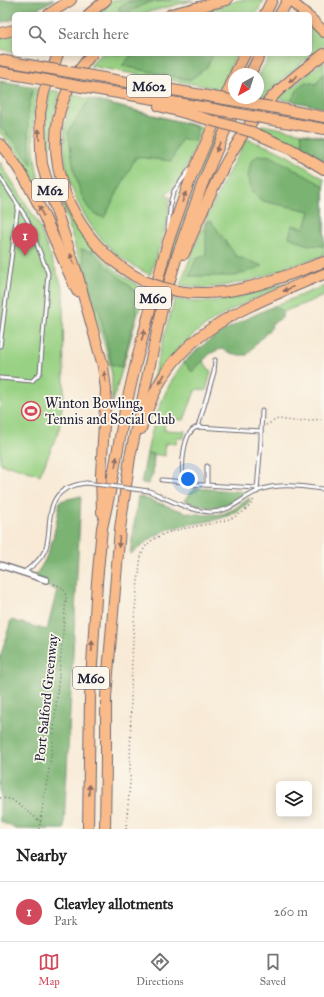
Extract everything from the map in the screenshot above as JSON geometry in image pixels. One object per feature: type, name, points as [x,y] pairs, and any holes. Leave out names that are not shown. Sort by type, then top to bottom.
[{"type":"highway","points":[[52,12],[71,0]]},
{"type":"highway","points":[[91,12],[106,0]]},
{"type":"highway","points":[[179,12],[227,0]]},
{"type":"highway","points":[[265,12],[272,0]]},
{"type":"highway","points":[[282,12],[290,1],[304,12]]},
{"type":"highway","points":[[312,20],[324,32]]},
{"type":"highway","points":[[0,33],[12,30]]},
{"type":"highway","name":"M60","points":[[163,304],[197,222],[227,159],[249,126],[274,95],[324,54]]},
{"type":"highway","name":"M62","points":[[57,56],[44,92],[40,113],[42,164],[92,324]]},
{"type":"highway","name":"M60","points":[[90,56],[80,68],[60,110],[57,129],[57,154],[67,198],[73,210],[88,235],[113,261],[126,271],[144,281],[177,291],[199,294],[240,289],[258,285],[324,262]]},
{"type":"highway","name":"M60","points":[[238,68],[244,56]]},
{"type":"highway","points":[[253,68],[259,56]]},
{"type":"highway","name":"M602","points":[[0,60],[324,117]]},
{"type":"highway","name":"M602","points":[[0,72],[99,90],[252,132],[289,148],[324,169]]},
{"type":"highway","name":"M602","points":[[99,90],[324,129]]},
{"type":"highway","name":"M60","points":[[88,829],[91,665],[102,528],[125,410],[167,245],[200,157],[228,91]]},
{"type":"highway","name":"M60","points":[[105,829],[106,697],[120,530],[131,450],[163,304],[176,259],[202,185],[236,104]]},
{"type":"highway","points":[[0,144],[20,170],[35,197],[92,324]]},
{"type":"highway","name":"M60","points":[[124,503],[136,446],[150,402],[168,370],[184,350],[207,331],[233,315],[324,274]]},
{"type":"highway","name":"M60","points":[[92,324],[103,366],[106,390],[100,474],[102,528]]},
{"type":"street","points":[[0,565],[46,580]]},
{"type":"lane","points":[[0,178],[27,219],[48,273],[40,373],[32,381],[0,378]]},
{"type":"lane","points":[[0,346],[18,205]]},
{"type":"lane","points":[[198,427],[214,372],[215,360]]},
{"type":"lane","points":[[257,490],[262,434],[262,411]]},
{"type":"lane","points":[[184,482],[184,450],[186,439],[193,428],[261,429]]},
{"type":"lane","points":[[207,466],[207,485]]},
{"type":"lane","points":[[162,480],[257,490],[282,486],[324,489]]},
{"type":"lane","points":[[22,572],[32,567],[46,550],[49,514],[54,501],[63,489],[74,484],[86,483],[149,491],[192,509],[210,512],[225,510],[257,490]]},
{"type":"path","points":[[261,429],[278,419],[294,421],[324,419]]},
{"type":"path","points":[[126,829],[130,783],[130,705],[136,602],[142,555],[146,546],[159,537],[175,531],[233,518],[246,510],[252,503],[257,490]]},
{"type":"path","name":"Port Salford Greenway","points":[[39,829],[52,750],[66,599],[65,592],[62,587],[46,580]]},
{"type":"path","points":[[0,798],[11,799],[41,822]]},
{"type":"green space","points":[[0,0],[54,0],[32,12],[12,12],[12,20],[0,23]]},
{"type":"green space","points":[[114,0],[194,0],[149,12],[99,12]]},
{"type":"green space","points":[[132,0],[171,0],[147,3],[130,12],[121,12],[118,8]]},
{"type":"green space","points":[[239,0],[264,0],[257,12],[202,12]]},
{"type":"green space","points":[[312,27],[324,39],[324,45],[312,55]]},
{"type":"green space","points":[[12,35],[12,52],[0,49],[0,38]]},
{"type":"green space","points":[[99,56],[235,56],[230,68],[228,68],[228,73],[221,89],[90,66]]},
{"type":"green space","points":[[130,56],[212,56],[207,67],[190,80],[122,66]]},
{"type":"green space","points":[[270,56],[310,56],[264,96],[264,68],[263,68]]},
{"type":"green space","points":[[324,61],[324,73],[316,84],[306,82],[300,86],[291,101],[278,99]]},
{"type":"green space","points":[[324,73],[324,108],[291,101],[300,86],[306,82],[316,84]]},
{"type":"green space","points":[[0,81],[37,87],[33,139],[41,190],[17,152],[0,133]]},
{"type":"green space","points":[[0,82],[33,87],[28,112],[28,131],[32,164],[0,127]]},
{"type":"green space","points":[[50,90],[60,92],[53,118],[51,146],[47,146],[46,114]]},
{"type":"green space","points":[[73,95],[202,127],[183,174],[172,190],[166,193],[166,196],[170,197],[167,224],[150,275],[123,259],[106,244],[84,215],[76,199],[70,182],[64,146],[68,112]]},
{"type":"green space","points":[[90,99],[198,127],[194,141],[182,139],[171,161],[136,157],[104,218],[93,213],[87,206],[82,196],[75,175],[68,132]]},
{"type":"green space","points":[[262,125],[324,137],[324,163],[296,145],[261,129]]},
{"type":"green space","points":[[215,131],[218,131],[192,197],[164,280],[162,279],[190,195]]},
{"type":"green space","points":[[301,133],[324,138],[324,160],[303,148]]},
{"type":"green space","points":[[247,139],[288,156],[324,179],[324,255],[293,266],[292,264],[285,266],[286,268],[256,279],[223,286],[206,288],[180,285],[210,210],[227,174]]},
{"type":"green space","points":[[259,155],[271,156],[324,186],[324,246],[308,245],[289,237],[292,225],[305,228],[310,211],[262,201],[252,192],[248,176],[251,161]]},
{"type":"green space","points":[[0,162],[38,223],[63,289],[64,392],[59,430],[40,475],[9,465],[8,467],[0,463]]},
{"type":"green space","points":[[61,199],[68,213],[86,239],[106,262],[131,281],[145,289],[112,404],[112,375],[107,353]]},
{"type":"green space","points":[[211,221],[236,256],[263,266],[235,276],[189,276],[196,259],[206,255],[206,222]]},
{"type":"green space","points":[[81,249],[93,252],[114,273],[135,290],[136,314],[122,367],[112,365],[99,310],[92,296]]},
{"type":"green space","points":[[288,282],[289,283],[234,308],[201,329],[172,356],[158,376],[148,398],[175,299],[204,302],[218,301],[246,295]]},
{"type":"green space","points":[[324,286],[324,296],[283,312],[274,306]]},
{"type":"green space","points":[[274,306],[283,312],[282,318],[271,324],[272,327],[247,355],[236,355],[221,349],[211,353],[192,372],[184,362],[194,352],[216,336],[238,323]]},
{"type":"green space","points":[[203,361],[211,372],[206,391],[198,389],[195,391],[184,420],[165,419],[164,430],[185,431],[184,438],[177,438],[176,444],[165,443],[165,456],[147,453],[156,417],[170,383],[184,362],[193,371]]},
{"type":"green space","points":[[147,453],[154,454],[153,474],[148,484],[141,483]]},
{"type":"green space","points":[[195,488],[248,492],[225,505],[210,507],[194,504],[184,500]]},
{"type":"green space","points":[[81,496],[64,829],[16,829],[0,821],[0,658],[11,620],[47,630],[57,590],[32,580],[39,571],[52,542],[60,501]]},
{"type":"green space","points":[[138,496],[188,513],[206,515],[222,514],[234,509],[249,498],[250,501],[241,509],[221,518],[167,530],[130,554]]},
{"type":"place","name":"Cleavley allotments","points":[[25,256]]},
{"type":"place","name":"Winton Bowling, Tennis and Social Club","points":[[31,411]]}]
